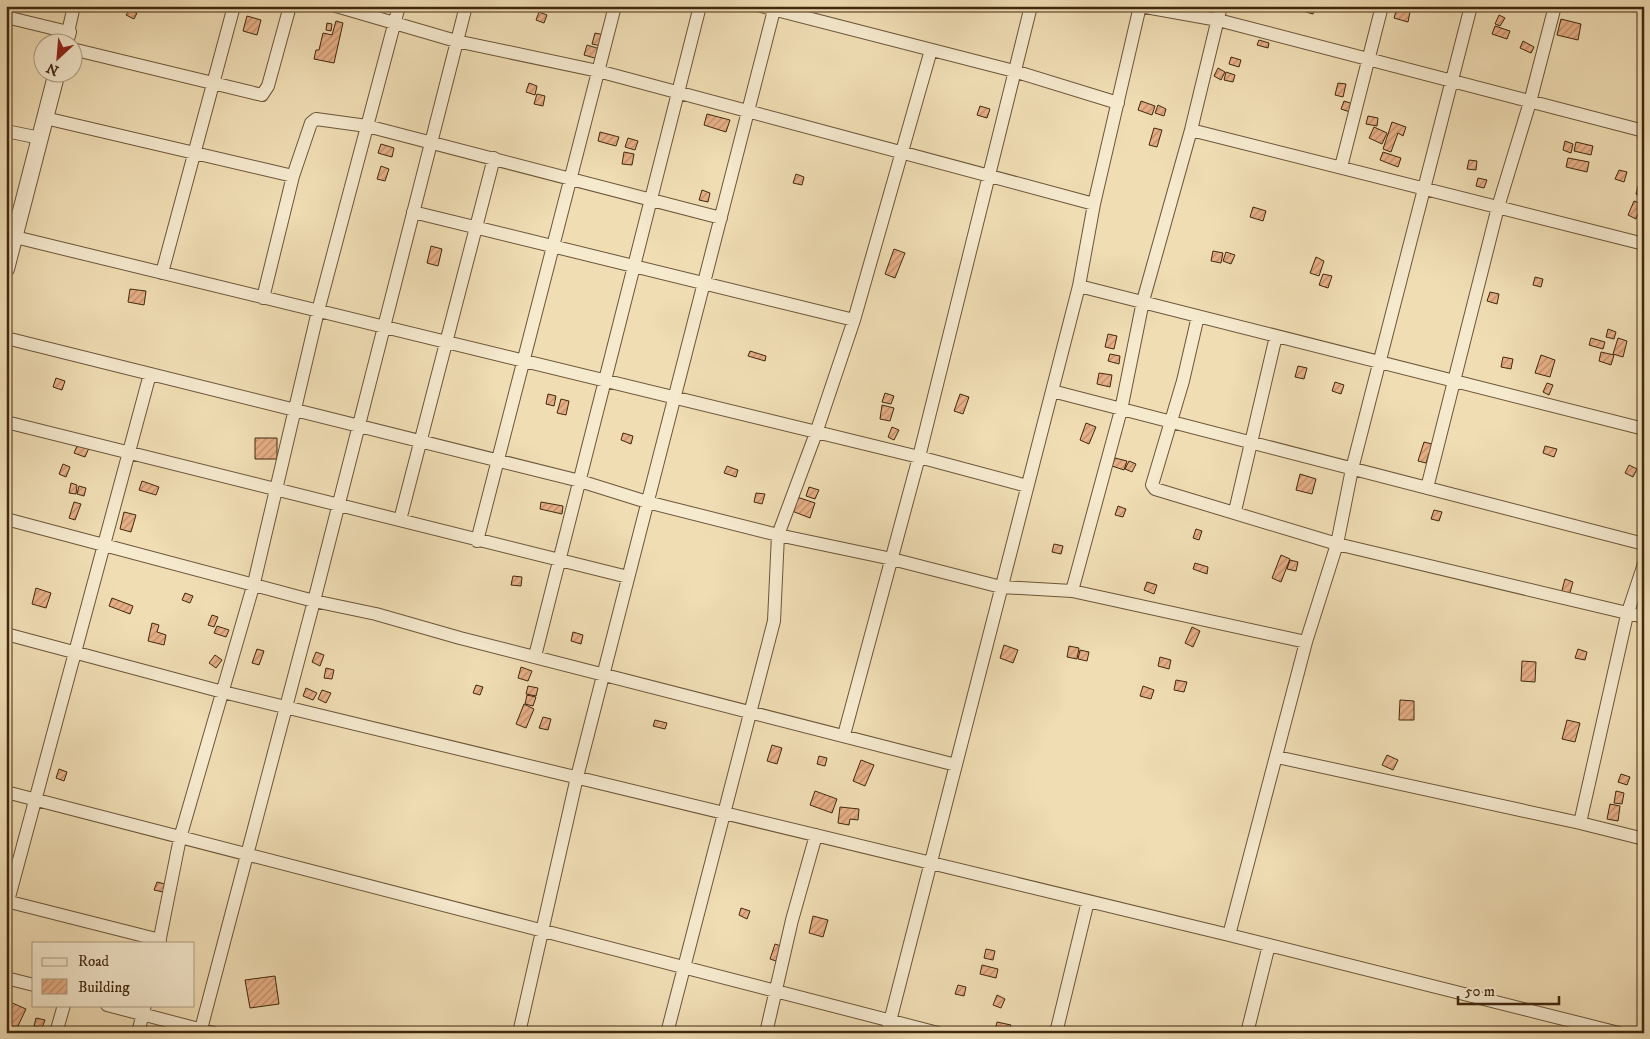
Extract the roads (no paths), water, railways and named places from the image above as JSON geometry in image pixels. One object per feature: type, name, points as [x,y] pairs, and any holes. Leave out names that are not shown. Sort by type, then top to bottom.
[{"type":"street","points":[[67,32],[74,6]]},
{"type":"street","points":[[162,273],[234,6]]},
{"type":"street","points":[[82,52],[257,95],[264,93],[268,86],[290,6]]},
{"type":"street","points":[[336,6],[456,41],[598,71],[1094,204]]},
{"type":"street","points":[[150,374],[128,452],[105,546],[7,901],[159,941],[180,838],[254,583],[318,311],[399,6]]},
{"type":"street","points":[[200,1031],[314,601],[466,6]]},
{"type":"street","points":[[477,541],[500,461],[615,6]]},
{"type":"street","points":[[536,656],[700,6]]},
{"type":"street","points":[[761,6],[775,8],[1014,71],[1118,102]]},
{"type":"street","points":[[844,735],[892,559],[1031,6]]},
{"type":"street","points":[[888,1027],[1078,286],[1094,204],[1140,6],[1218,20],[1368,61],[1644,132]]},
{"type":"street","points":[[1072,591],[1121,410],[1143,302],[1191,130],[1221,6]]},
{"type":"street","points":[[1341,167],[1382,6]]},
{"type":"street","points":[[1229,935],[1306,642],[1337,544],[1352,468],[1453,83],[1471,6]]},
{"type":"street","points":[[1427,488],[1498,207],[1530,102],[1555,6]]},
{"type":"street","points":[[519,1033],[577,777],[775,8]]},
{"type":"street","points":[[6,17],[51,32]]},
{"type":"street","points":[[668,1033],[774,620],[778,535],[816,433],[854,320],[900,153],[931,50]]},
{"type":"street","points":[[6,269],[54,82]]},
{"type":"street","points":[[45,118],[293,176]]},
{"type":"street","points":[[263,298],[293,176],[311,123],[314,120],[367,126],[721,218]]},
{"type":"street","points":[[6,130],[40,138]]},
{"type":"street","points":[[1191,130],[1644,244]]},
{"type":"street","points":[[400,520],[494,158]]},
{"type":"street","points":[[413,212],[854,320]]},
{"type":"street","points":[[15,237],[918,457],[1027,486]]},
{"type":"street","points":[[1078,286],[1644,429]]},
{"type":"street","points":[[1198,316],[1171,422],[1152,485],[1159,491],[1235,511],[1337,544],[1627,615],[1644,617]]},
{"type":"street","points":[[1235,511],[1276,336]]},
{"type":"street","points":[[6,338],[580,481],[647,502],[778,535],[892,559],[1001,587],[1072,591],[1306,642]]},
{"type":"street","points":[[1052,391],[1644,544]]},
{"type":"street","points":[[6,422],[477,541],[628,577]]},
{"type":"street","points":[[6,519],[254,583],[314,601],[376,614],[460,638],[603,673],[956,765]]},
{"type":"street","points":[[1580,823],[1627,615],[1644,564]]},
{"type":"street","points":[[6,634],[222,692],[1269,945],[1575,1027],[1619,1033]]},
{"type":"street","points":[[1277,757],[1643,836]]},
{"type":"street","points":[[6,792],[684,966],[775,991],[888,1027],[938,1033]]},
{"type":"street","points":[[766,1033],[775,991],[816,835]]},
{"type":"street","points":[[1056,1033],[1088,901]]},
{"type":"street","points":[[1247,1033],[1269,945]]},
{"type":"street","points":[[6,978],[32,984]]},
{"type":"street","points":[[56,1033],[64,1006]]},
{"type":"street","points":[[114,1006],[144,1010],[200,1031],[214,1033]]},
{"type":"street","points":[[138,1033],[144,1010]]}]
